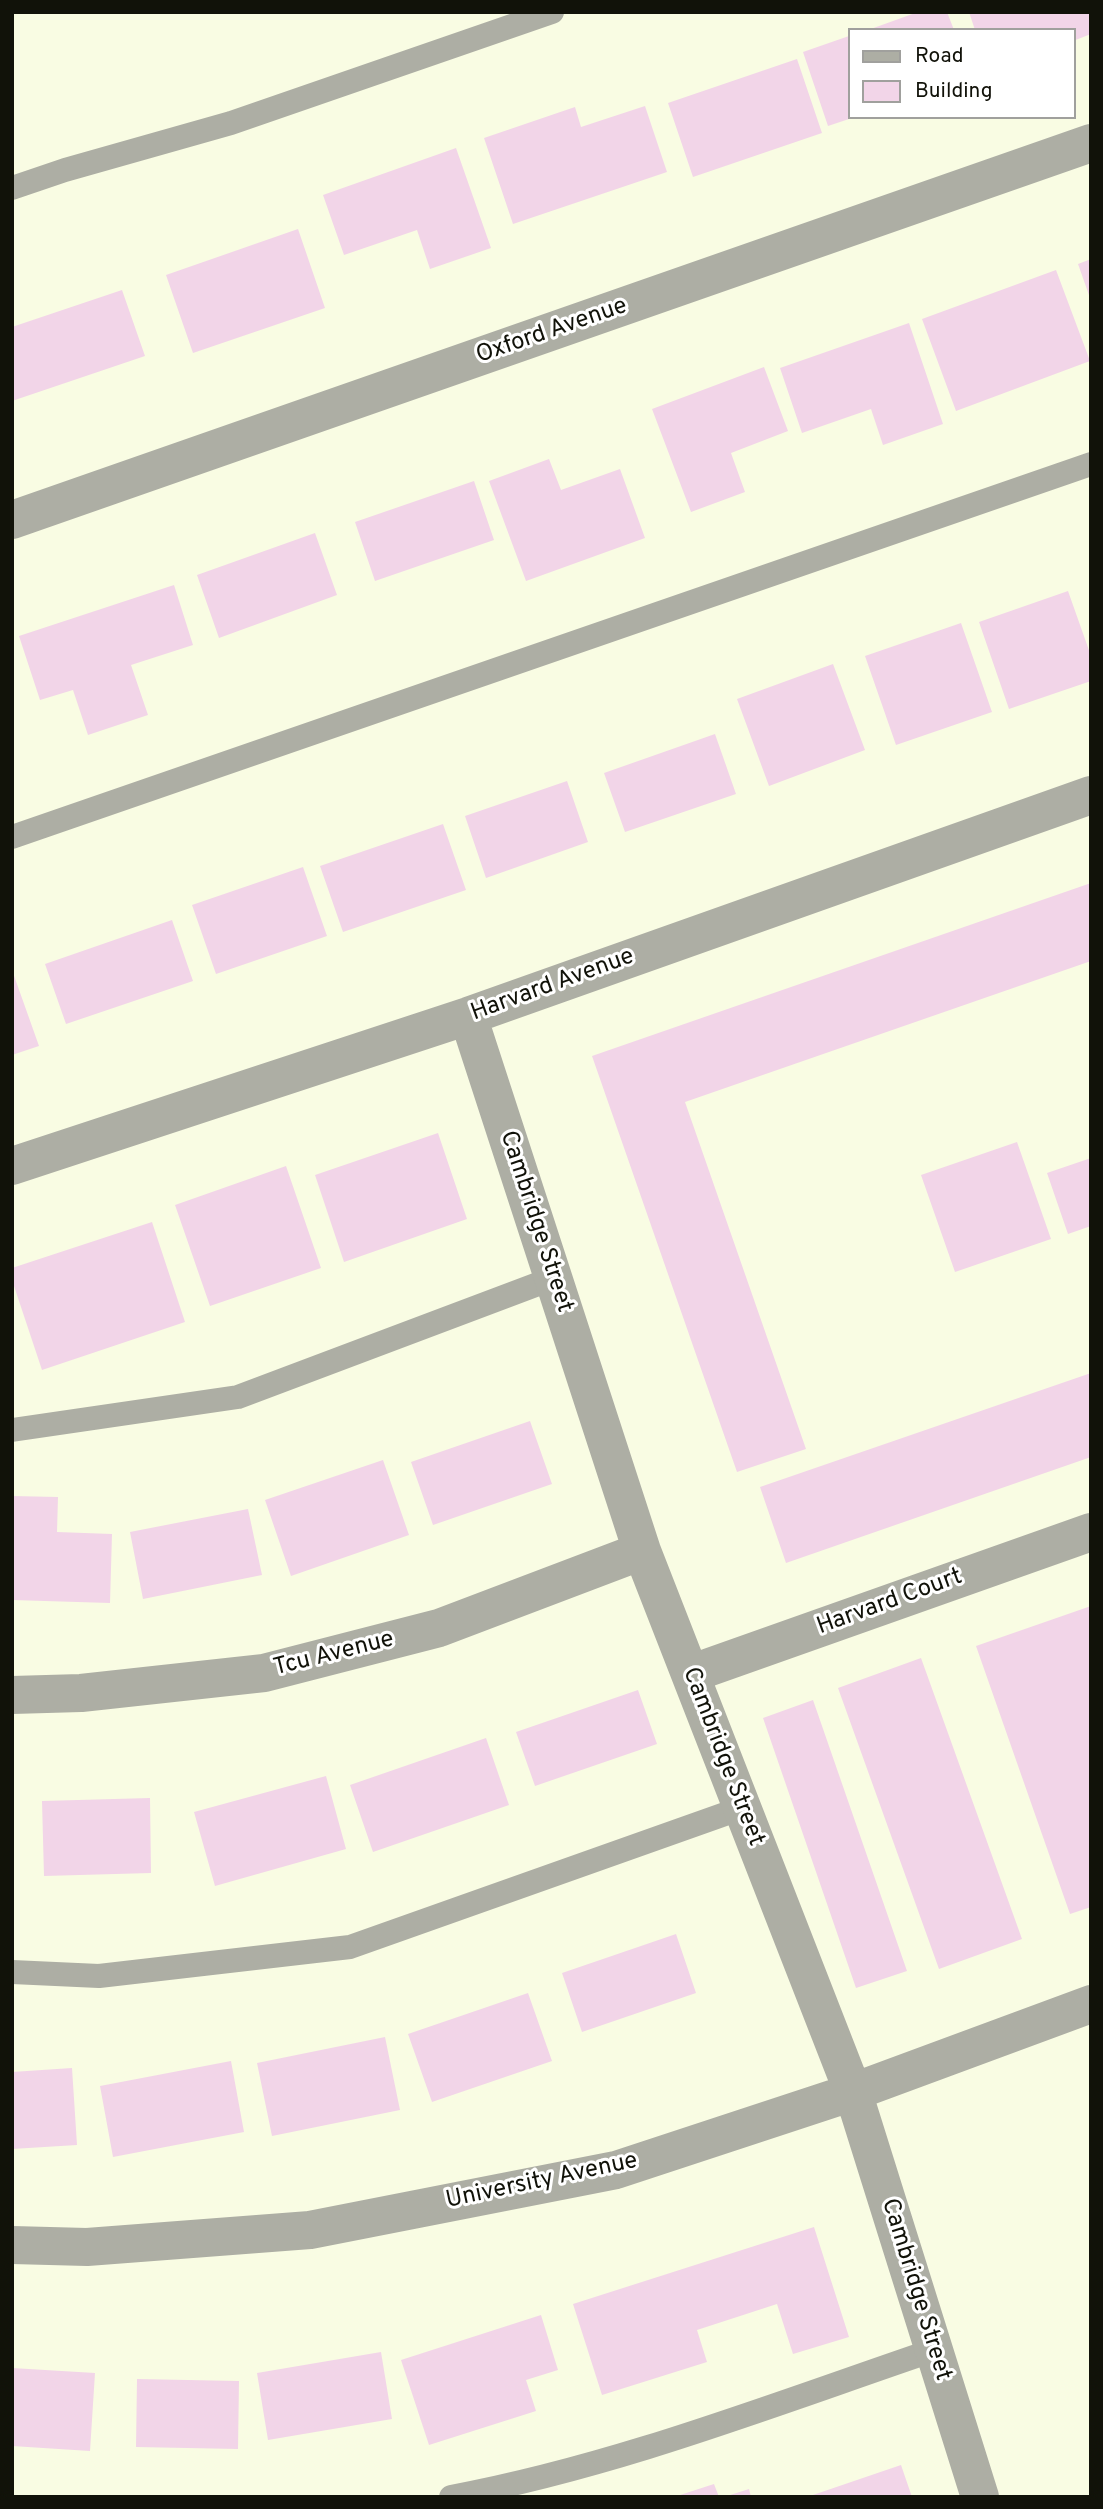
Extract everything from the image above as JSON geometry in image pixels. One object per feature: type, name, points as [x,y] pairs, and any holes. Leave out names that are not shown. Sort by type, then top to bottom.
[{"type":"street","name":"Oxford Avenue","points":[[12,520],[1091,143]]},
{"type":"street","name":"Harvard Avenue","points":[[12,1166],[468,1016],[1091,795]]},
{"type":"street","name":"Cambridge Street","points":[[468,1016],[642,1551],[853,2092],[980,2497]]},
{"type":"street","name":"Harvard Court","points":[[690,1674],[1091,1532]]},
{"type":"street","name":"Tcu Avenue","points":[[12,1695],[81,1693],[264,1674],[439,1628],[642,1551]]},
{"type":"street","name":"University Avenue","points":[[12,2245],[87,2247],[310,2230],[616,2170],[853,2092],[1091,2004]]},
{"type":"lane","points":[[12,188],[65,170],[231,123],[552,12]]},
{"type":"lane","points":[[12,837],[1091,464]]},
{"type":"lane","points":[[12,1430],[238,1397],[554,1278]]},
{"type":"lane","points":[[12,1972],[99,1976],[350,1947],[742,1808]]},
{"type":"lane","points":[[451,2497],[564,2473],[934,2350]]},
{"type":"building","points":[[918,12],[947,12],[953,28],[874,28]]},
{"type":"building","points":[[969,12],[1091,12],[1091,34],[1075,40],[1075,28],[974,28]]},
{"type":"building","points":[[848,36],[849,119],[828,126],[803,52]]},
{"type":"building","points":[[797,59],[822,133],[693,177],[668,103]]},
{"type":"building","points":[[645,106],[667,172],[513,224],[484,138],[575,107],[581,127]]},
{"type":"building","points":[[456,148],[491,248],[430,269],[417,230],[344,255],[323,195]]},
{"type":"building","points":[[298,229],[325,308],[193,353],[166,275]]},
{"type":"building","points":[[1091,259],[1091,298],[1090,298],[1078,264]]},
{"type":"building","points":[[1056,270],[1090,361],[956,411],[922,319]]},
{"type":"building","points":[[122,290],[145,356],[12,401],[12,327]]},
{"type":"building","points":[[909,323],[943,424],[883,445],[871,409],[802,433],[780,368]]},
{"type":"building","points":[[764,367],[788,431],[731,453],[745,492],[691,512],[652,409]]},
{"type":"building","points":[[549,459],[561,490],[620,469],[645,538],[526,581],[489,481]]},
{"type":"building","points":[[474,481],[494,540],[375,581],[355,522]]},
{"type":"building","points":[[315,533],[337,595],[219,638],[197,575]]},
{"type":"building","points":[[174,585],[193,645],[131,665],[148,715],[88,735],[73,690],[40,700],[19,636]]},
{"type":"building","points":[[1068,591],[1091,656],[1091,681],[1009,709],[979,622]]},
{"type":"building","points":[[961,623],[992,712],[896,745],[865,656]]},
{"type":"building","points":[[833,664],[865,750],[769,786],[737,699]]},
{"type":"building","points":[[715,734],[736,794],[625,832],[604,773]]},
{"type":"building","points":[[567,781],[588,842],[486,878],[465,816]]},
{"type":"building","points":[[443,824],[466,890],[343,932],[320,866]]},
{"type":"building","points":[[303,867],[327,936],[216,974],[192,905]]},
{"type":"building","points":[[1091,883],[1091,961],[685,1102],[806,1449],[737,1472],[592,1056]]},
{"type":"building","points":[[172,920],[193,981],[66,1024],[45,964]]},
{"type":"building","points":[[12,970],[39,1046],[12,1055]]},
{"type":"building","points":[[438,1133],[467,1219],[344,1262],[315,1175]]},
{"type":"building","points":[[1017,1142],[1051,1239],[955,1272],[921,1175]]},
{"type":"building","points":[[1091,1158],[1091,1226],[1068,1234],[1047,1173]]},
{"type":"building","points":[[286,1166],[321,1268],[210,1306],[175,1205]]},
{"type":"building","points":[[152,1222],[185,1322],[42,1370],[12,1280],[12,1268]]},
{"type":"building","points":[[1091,1373],[1091,1457],[786,1563],[760,1487]]},
{"type":"building","points":[[530,1421],[552,1484],[433,1525],[411,1462]]},
{"type":"building","points":[[383,1460],[409,1535],[291,1576],[265,1500]]},
{"type":"building","points":[[12,1496],[58,1497],[57,1532],[112,1534],[110,1603],[12,1600]]},
{"type":"building","points":[[248,1509],[262,1575],[143,1599],[130,1532]]},
{"type":"building","points":[[1091,1606],[1091,1907],[1070,1914],[976,1646]]},
{"type":"building","points":[[921,1658],[1022,1939],[939,1969],[838,1688]]},
{"type":"building","points":[[638,1690],[657,1744],[535,1786],[516,1732]]},
{"type":"building","points":[[813,1700],[907,1971],[856,1988],[763,1718]]},
{"type":"building","points":[[486,1738],[509,1805],[373,1852],[350,1785]]},
{"type":"building","points":[[326,1776],[346,1849],[215,1886],[194,1812]]},
{"type":"building","points":[[150,1798],[151,1873],[44,1876],[42,1801]]},
{"type":"building","points":[[676,1934],[696,1993],[582,2032],[562,1973]]},
{"type":"building","points":[[528,1993],[552,2061],[432,2102],[408,2034]]},
{"type":"building","points":[[385,2037],[400,2110],[272,2136],[257,2063]]},
{"type":"building","points":[[231,2061],[244,2132],[113,2157],[100,2086]]},
{"type":"building","points":[[72,2068],[77,2145],[12,2149],[12,2072]]},
{"type":"building","points":[[814,2227],[849,2337],[793,2354],[777,2304],[697,2330],[707,2362],[602,2395],[573,2304]]},
{"type":"building","points":[[541,2315],[558,2370],[526,2380],[536,2411],[429,2445],[401,2360]]},
{"type":"building","points":[[381,2352],[392,2419],[268,2440],[257,2373]]},
{"type":"building","points":[[12,2368],[95,2373],[90,2451],[12,2446]]},
{"type":"building","points":[[137,2379],[239,2381],[238,2449],[136,2447]]},
{"type":"building","points":[[901,2465],[912,2497],[810,2497],[810,2496]]},
{"type":"building","points":[[714,2484],[719,2497],[677,2497],[677,2496]]},
{"type":"building","points":[[749,2489],[751,2497],[727,2497],[727,2496]]}]
